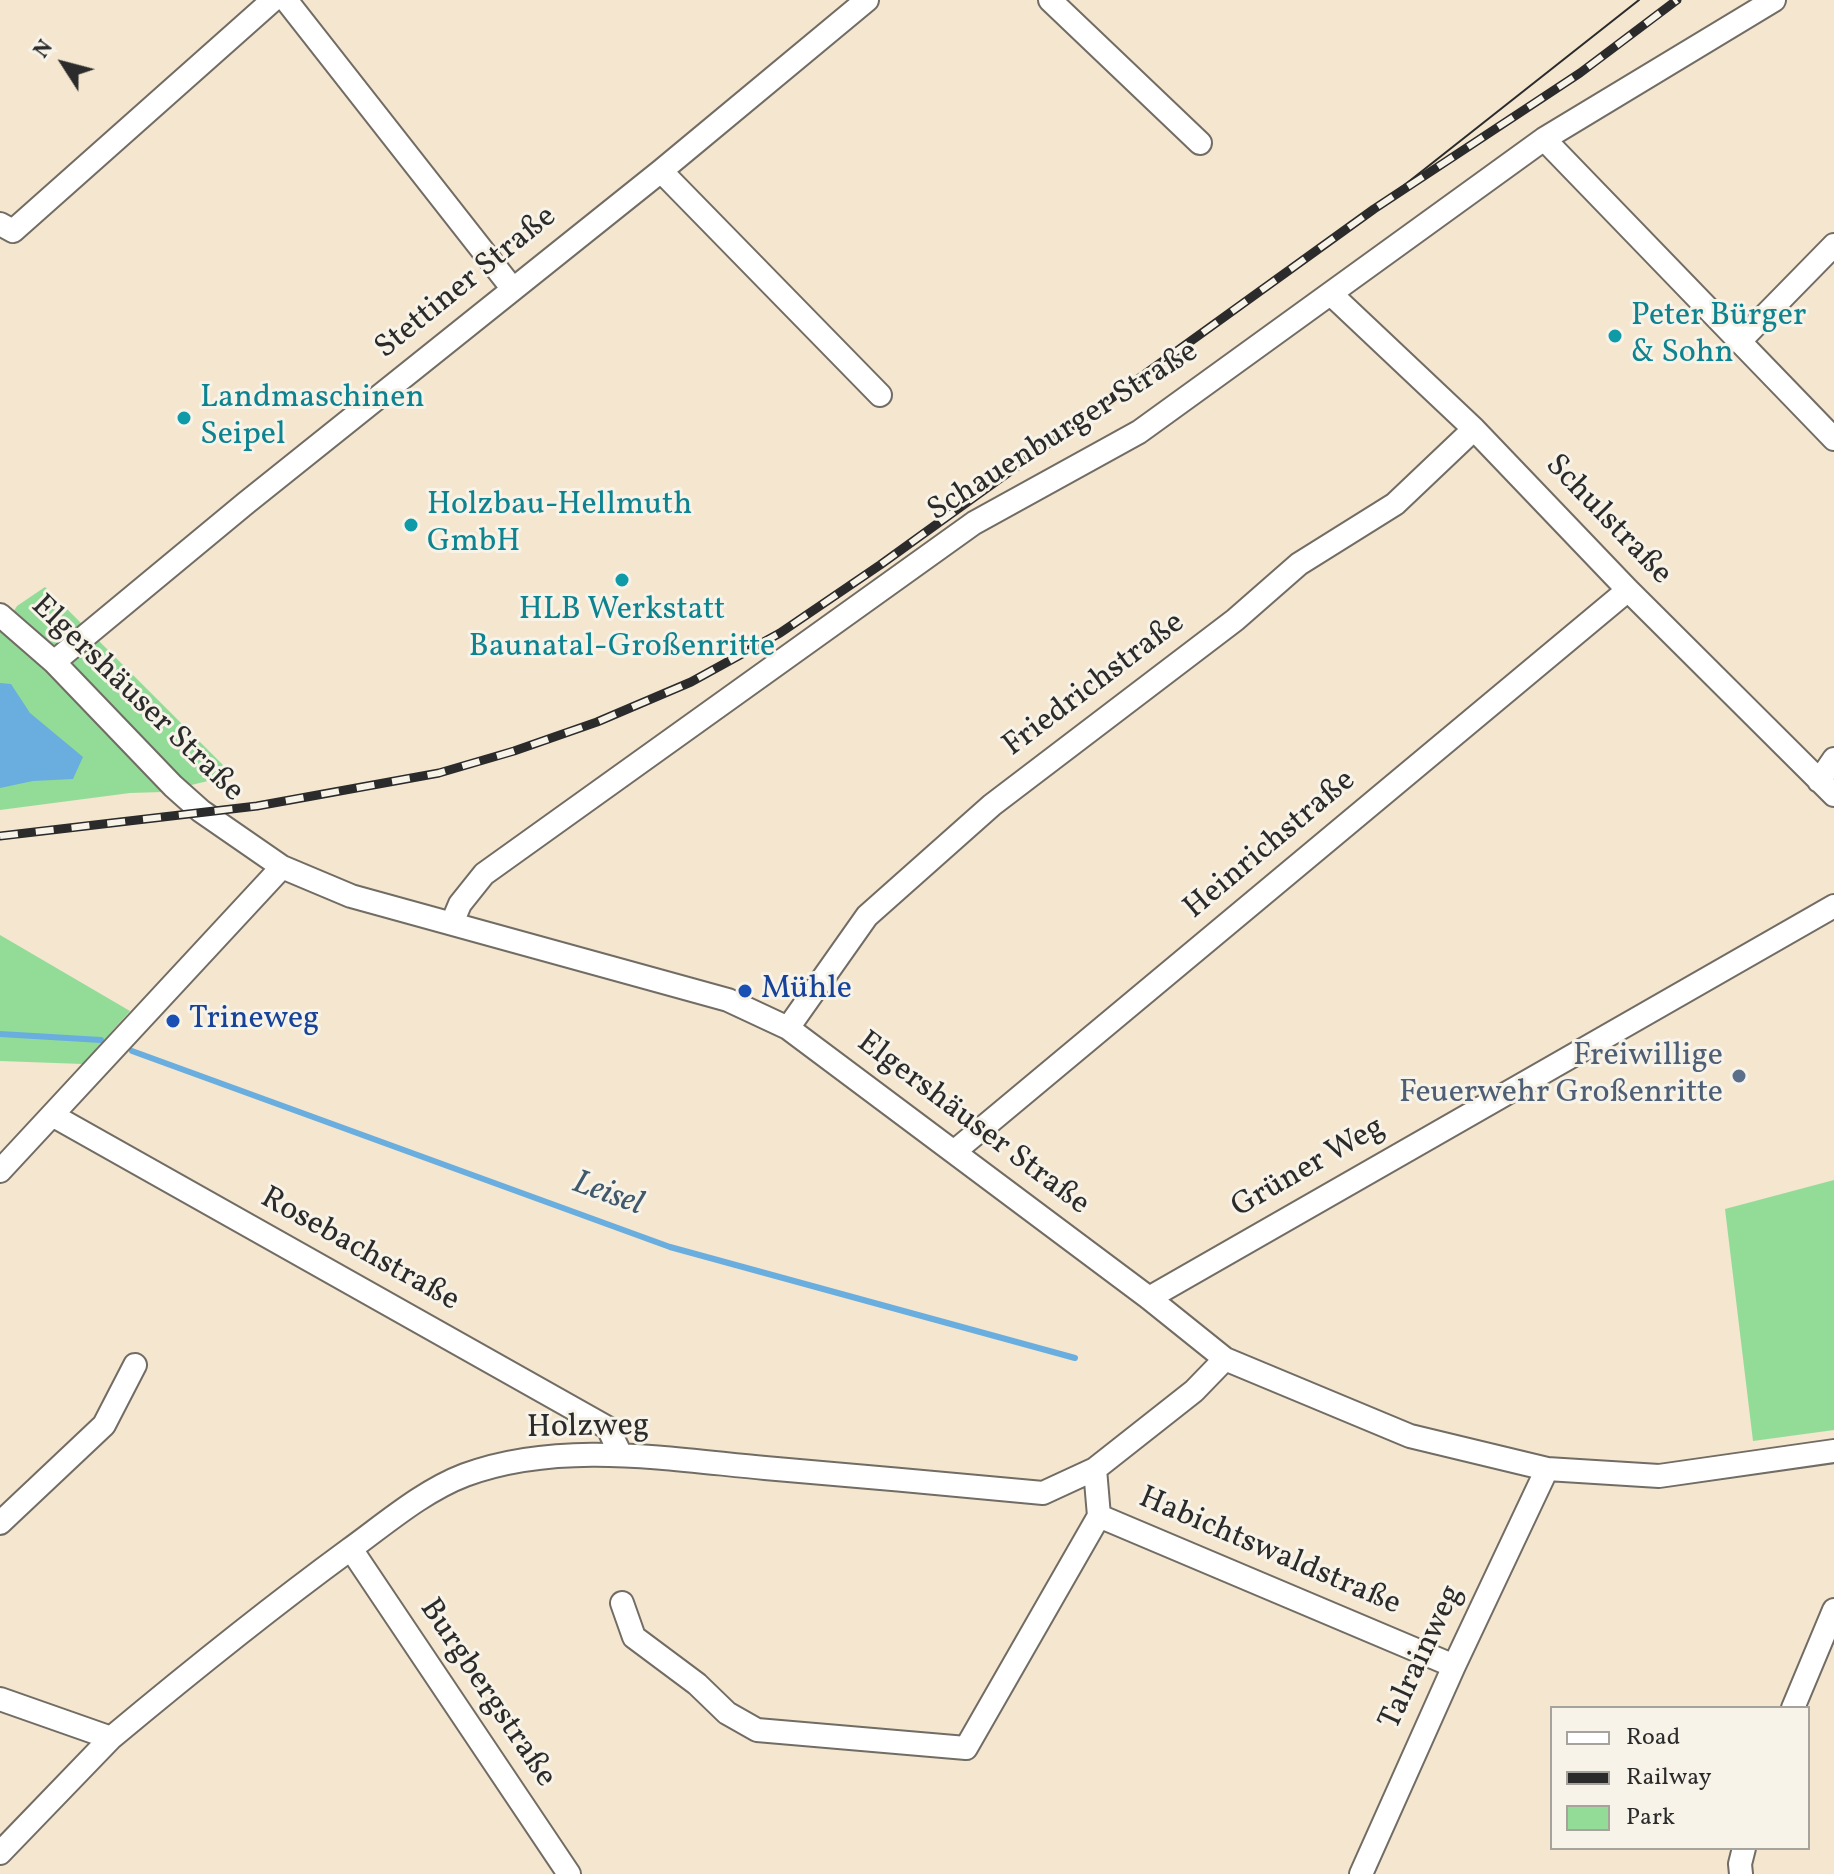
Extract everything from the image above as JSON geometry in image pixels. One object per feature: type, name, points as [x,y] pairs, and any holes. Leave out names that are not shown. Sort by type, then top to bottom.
[{"type":"street","points":[[0,224],[13,231],[273,0]]},
{"type":"street","points":[[286,0],[512,288]]},
{"type":"street","name":"Stettiner Straße","points":[[54,662],[246,503],[661,171],[867,0]]},
{"type":"street","points":[[1050,0],[1200,143]]},
{"type":"street","name":"Schauenburger Straße","points":[[452,923],[460,904],[484,874],[974,523],[1139,432],[1544,139],[1774,0]]},
{"type":"street","points":[[1544,139],[1834,439]]},
{"type":"street","points":[[661,171],[880,395]]},
{"type":"street","points":[[1739,342],[1834,245]]},
{"type":"street","name":"Schulstraße","points":[[1332,295],[1474,429],[1628,590],[1827,788]]},
{"type":"street","name":"Friedrichstraße","points":[[788,1028],[867,916],[992,805],[1235,620],[1299,564],[1395,504],[1474,429]]},
{"type":"street","name":"Heinrichstraße","points":[[955,1151],[1628,590]]},
{"type":"street","name":"Elgershäuser Straße","points":[[0,615],[54,662],[192,803],[282,867],[351,896],[728,1000],[788,1028],[955,1151],[1225,1359],[1410,1436],[1547,1469],[1659,1476],[1834,1451]]},
{"type":"street","points":[[1827,788],[1834,759]]},
{"type":"street","points":[[0,1171],[282,867]]},
{"type":"street","name":"Grüner Weg","points":[[1149,1298],[1834,906]]},
{"type":"street","name":"Rosebachstraße","points":[[52,1115],[608,1428],[621,1455]]},
{"type":"street","name":"Holzweg","points":[[0,1853],[111,1738],[254,1620],[423,1497],[463,1475],[531,1458],[621,1455],[1043,1493],[1095,1469],[1194,1391],[1225,1359]]},
{"type":"street","points":[[0,1523],[104,1425],[135,1365]]},
{"type":"street","points":[[1095,1469],[1099,1516]]},
{"type":"street","name":"Talrainweg","points":[[1361,1874],[1547,1469]]},
{"type":"street","name":"Habichtswaldstraße","points":[[622,1603],[634,1637],[697,1684],[727,1713],[757,1730],[966,1748],[1099,1516],[1454,1666]]},
{"type":"street","name":"Burgbergstraße","points":[[351,1549],[569,1874]]},
{"type":"street","points":[[1794,1706],[1834,1610]]},
{"type":"street","points":[[0,1699],[111,1738]]},
{"type":"street","points":[[1741,1874],[1744,1850]]},
{"type":"green space","points":[[45,587],[233,775],[162,792],[130,793],[0,810],[0,633],[17,606]]},
{"type":"green space","points":[[0,935],[130,1011],[83,1064],[0,1061]]},
{"type":"green space","points":[[1834,1180],[1834,1430],[1753,1441],[1725,1209]]},
{"type":"water","points":[[0,683],[11,684],[30,713],[83,757],[73,779],[33,781],[0,788]]},
{"type":"waterway","name":"Leisel","points":[[0,1034],[101,1040]]},
{"type":"waterway","name":"Leisel","points":[[132,1051],[670,1247],[1075,1358]]},
{"type":"tram line","points":[[1374,209],[1639,0]]},
{"type":"railway","points":[[0,836],[257,806],[439,773],[597,722],[691,682],[780,633],[880,565],[1374,209],[1580,73],[1677,0]]},
{"type":"place","name":"Peter Bürger & Sohn","points":[[1615,336]]},
{"type":"place","name":"Landmaschinen Seipel","points":[[184,418]]},
{"type":"place","name":"Holzbau-Hellmuth GmbH","points":[[411,525]]},
{"type":"place","name":"HLB Werkstatt Baunatal-Großenritte","points":[[622,580]]},
{"type":"place","name":"Mühle","points":[[745,991]]},
{"type":"place","name":"Trineweg","points":[[173,1021]]},
{"type":"place","name":"Freiwillige Feuerwehr Großenritte","points":[[1739,1076]]}]
